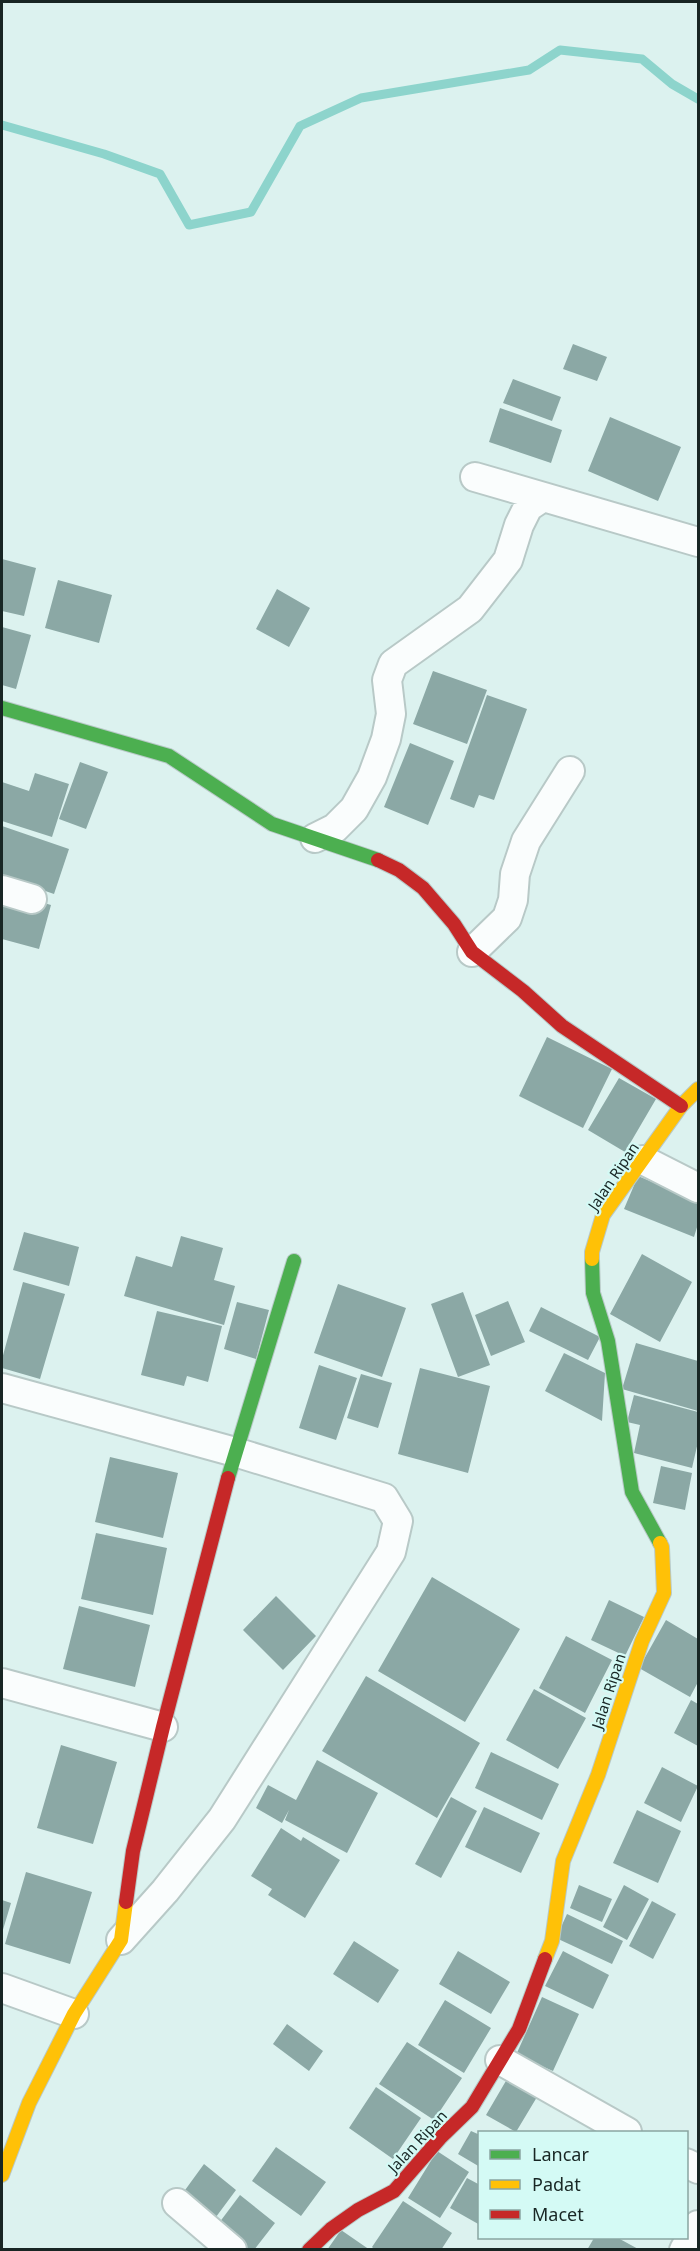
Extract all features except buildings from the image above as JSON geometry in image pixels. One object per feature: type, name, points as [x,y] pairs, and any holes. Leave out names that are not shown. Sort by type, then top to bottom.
[{"type":"street","points":[[475,477],[699,542]]},
{"type":"street","points":[[315,837],[335,828],[354,809],[372,777],[386,739],[391,714],[387,680],[393,664],[470,609],[508,560],[519,525],[528,507],[543,497]]},
{"type":"street","points":[[2,708],[169,756],[272,824],[365,854],[399,870],[423,888],[454,924],[472,952],[523,991],[562,1026],[681,1106]]},
{"type":"street","points":[[472,952],[507,918],[513,900],[515,874],[526,841],[570,771]]},
{"type":"street","points":[[2,890],[32,899]]},
{"type":"street","name":"Jalan Ripan","points":[[309,2250],[331,2229],[358,2210],[394,2191],[441,2137],[472,2107],[519,2029],[552,1941],[563,1862],[598,1775],[642,1641],[663,1593],[662,1547],[632,1492],[608,1341],[593,1293],[592,1252],[603,1215],[681,1106],[699,1089]]},
{"type":"street","points":[[643,1160],[699,1188]]},
{"type":"street","points":[[121,1940],[133,1851],[163,1727],[235,1452],[294,1262]]},
{"type":"street","points":[[2,1388],[235,1452],[384,1497],[398,1521],[391,1552],[222,1819],[165,1892],[121,1940],[74,2014],[28,2103],[2,2175]]},
{"type":"street","points":[[2,1683],[163,1727]]},
{"type":"street","points":[[2,1988],[74,2014]]},
{"type":"street","points":[[500,2060],[624,2131]]},
{"type":"street","points":[[177,2203],[232,2250]]},
{"type":"street","points":[[684,2250],[699,2225]]},
{"type":"waterway","points":[[2,125],[104,154],[160,174],[189,225],[251,212],[300,126],[361,98],[529,70],[560,50],[642,59],[672,84],[698,99]]},
{"type":"traffic: fast","points":[[2,708],[169,756],[272,824],[378,860]]},
{"type":"traffic: fast","points":[[592,1259],[593,1293],[608,1341],[632,1492],[660,1543]]},
{"type":"traffic: fast","points":[[228,1478],[294,1261]]},
{"type":"traffic: slow","points":[[592,1259],[603,1215],[681,1106],[698,1089]]},
{"type":"traffic: slow","points":[[545,1959],[552,1941],[563,1861],[598,1775],[642,1641],[664,1593],[660,1543]]},
{"type":"traffic: slow","points":[[2,2175],[29,2103],[74,2014],[121,1940],[126,1902]]},
{"type":"traffic: jam","points":[[378,860],[399,870],[423,888],[454,924],[472,952],[523,991],[562,1026],[681,1106]]},
{"type":"traffic: jam","points":[[126,1902],[133,1851],[228,1478]]},
{"type":"traffic: jam","points":[[309,2250],[331,2229],[358,2210],[394,2191],[441,2137],[472,2107],[519,2029],[545,1959]]}]
